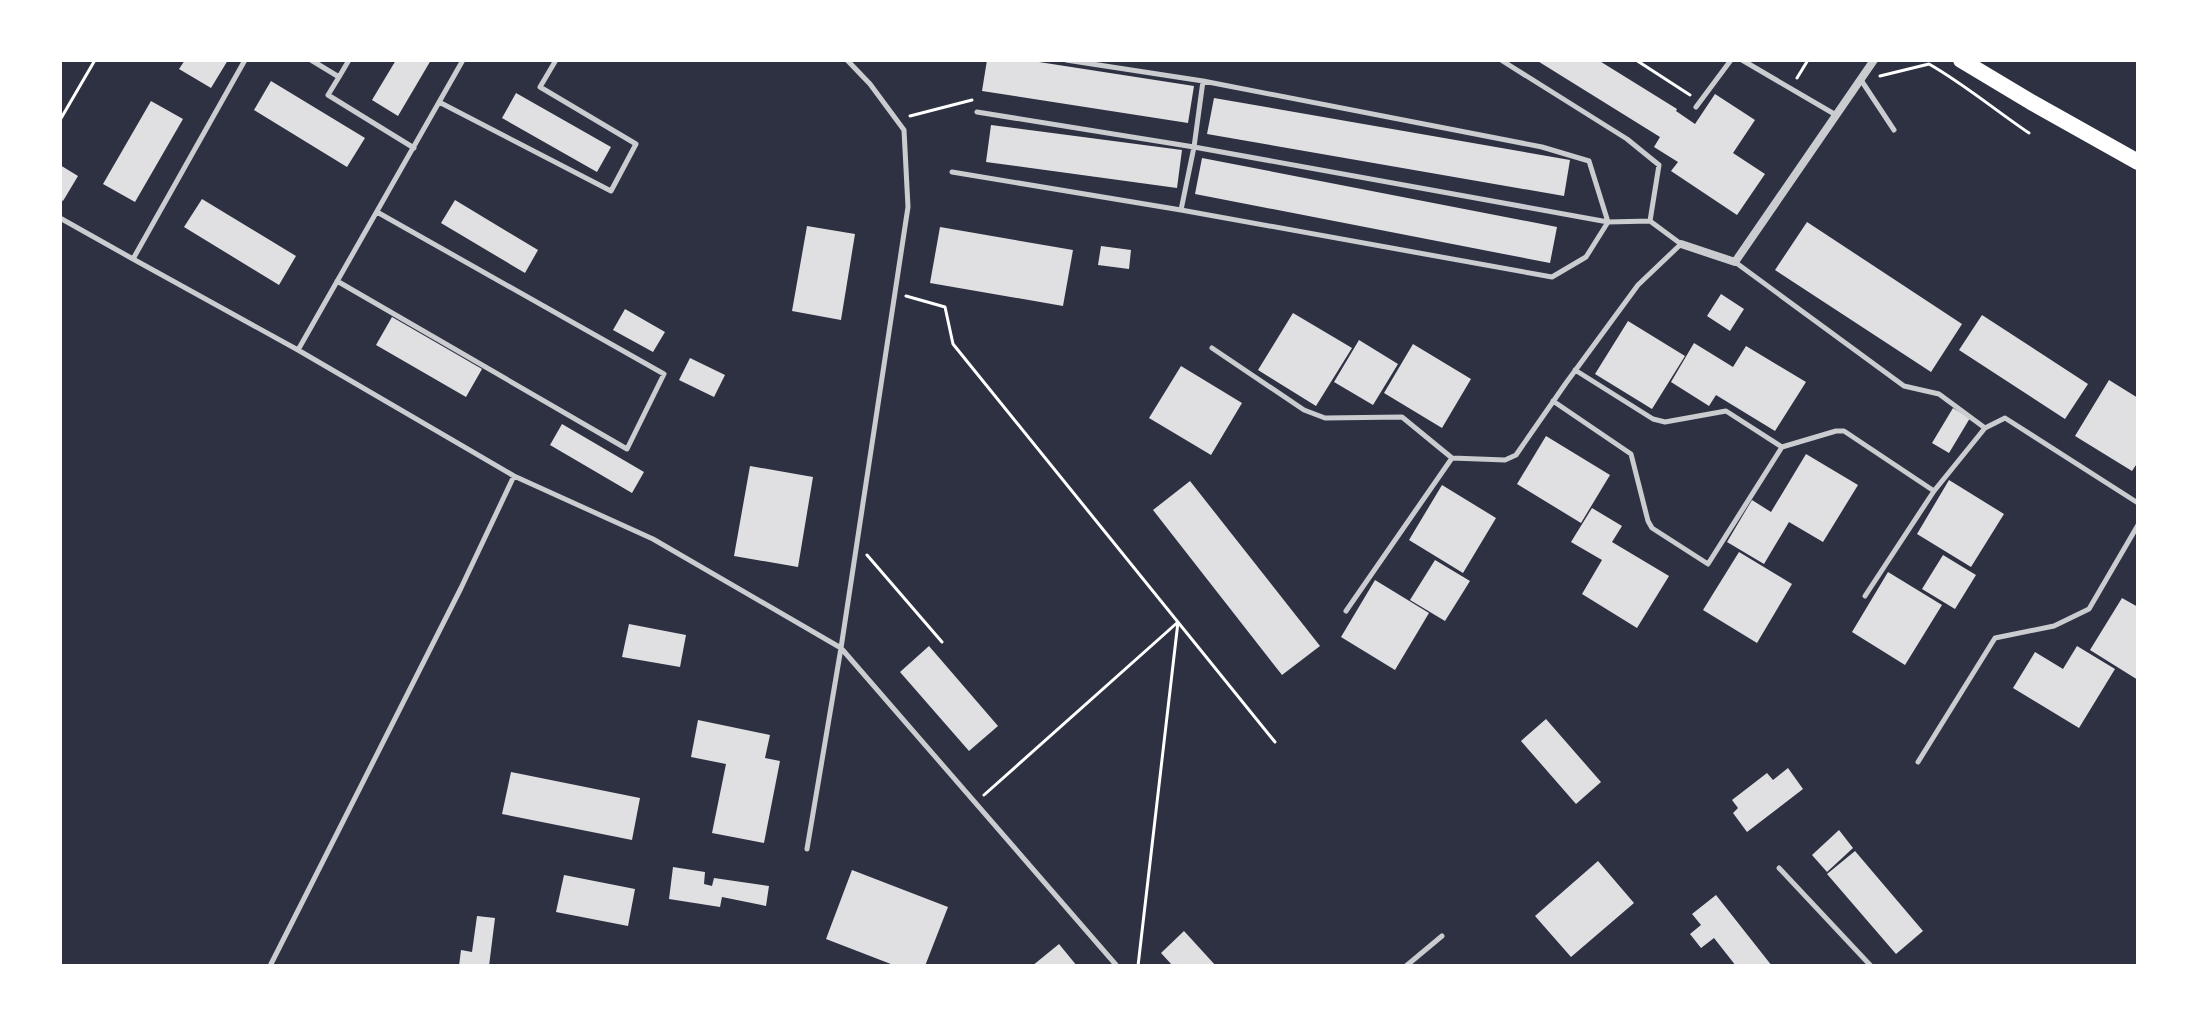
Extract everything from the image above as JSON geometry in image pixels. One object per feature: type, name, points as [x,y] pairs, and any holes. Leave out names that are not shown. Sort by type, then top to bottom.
[{"type":"highway","points":[[1961,60],[2138,162]]},
{"type":"street","points":[[1681,244],[1735,262],[1874,60]]},
{"type":"lane","points":[[133,259],[245,60]]},
{"type":"lane","points":[[311,60],[339,77]]},
{"type":"lane","points":[[349,60],[328,95],[414,148]]},
{"type":"lane","points":[[298,350],[463,60]]},
{"type":"lane","points":[[439,102],[611,191],[636,144],[540,87],[556,60]]},
{"type":"lane","points":[[807,849],[908,207],[904,130],[870,84],[847,60]]},
{"type":"lane","points":[[952,172],[1552,277],[1586,257],[1608,222],[1589,161],[1542,147],[1203,81],[1066,60]]},
{"type":"lane","points":[[1501,60],[1627,139],[1659,165],[1650,221]]},
{"type":"lane","points":[[1696,107],[1731,60]]},
{"type":"lane","points":[[1742,60],[1837,116]]},
{"type":"lane","points":[[1864,76],[1894,130]]},
{"type":"lane","points":[[1181,210],[1203,81]]},
{"type":"lane","points":[[977,112],[1194,147],[1608,222],[1650,221],[1681,244],[1638,285],[1516,455],[1505,460],[1452,458],[1402,417],[1325,418],[1304,410],[1212,348]]},
{"type":"lane","points":[[337,281],[627,449],[664,374],[377,212]]},
{"type":"lane","points":[[60,218],[298,350],[514,476],[653,539],[841,648],[1117,966]]},
{"type":"lane","points":[[1735,262],[1904,386],[1939,394],[1985,428]]},
{"type":"lane","points":[[1575,370],[1653,419],[1665,422],[1726,411],[1782,447]]},
{"type":"lane","points":[[1553,401],[1631,454],[1652,528],[1708,564],[1782,447],[1844,431],[1934,491]]},
{"type":"lane","points":[[1865,596],[1934,491],[1985,428],[2005,418],[2138,503]]},
{"type":"lane","points":[[1346,611],[1452,458]]},
{"type":"lane","points":[[270,966],[461,588],[514,476]]},
{"type":"lane","points":[[1918,762],[1995,638],[2054,626],[2089,609],[2138,525]]},
{"type":"lane","points":[[1779,868],[1871,966]]},
{"type":"lane","points":[[1406,966],[1442,936]]},
{"type":"path","points":[[60,120],[95,60]]},
{"type":"path","points":[[1636,60],[1700,101]]},
{"type":"path","points":[[1790,87],[1808,60]]},
{"type":"path","points":[[1864,76],[1872,79],[1929,64],[2029,133]]},
{"type":"path","points":[[896,119],[977,99],[998,115]]},
{"type":"path","points":[[895,293],[945,307],[953,344],[1275,742]]},
{"type":"path","points":[[857,543],[942,642]]},
{"type":"path","points":[[975,803],[1178,622]]},
{"type":"path","points":[[1138,966],[1178,622]]},
{"type":"building","points":[[185,60],[228,60],[211,88],[179,69]]},
{"type":"building","points":[[396,60],[431,60],[398,116],[372,100]]},
{"type":"building","points":[[987,60],[1026,60],[1194,86],[1188,123],[982,91]]},
{"type":"building","points":[[1536,60],[1598,60],[1677,109],[1695,124],[1715,94],[1755,120],[1733,153],[1765,174],[1737,215],[1671,171],[1678,162],[1654,147],[1660,137]]},
{"type":"building","points":[[271,81],[365,138],[347,167],[254,110]]},
{"type":"building","points":[[516,93],[611,147],[597,172],[502,118]]},
{"type":"building","points":[[1214,98],[1570,160],[1564,196],[1207,134]]},
{"type":"building","points":[[151,101],[183,119],[135,202],[103,184]]},
{"type":"building","points":[[991,125],[1182,150],[1177,188],[986,162]]},
{"type":"building","points":[[1202,158],[1557,227],[1550,263],[1195,194]]},
{"type":"building","points":[[60,165],[78,176],[63,201],[60,199]]},
{"type":"building","points":[[202,199],[296,256],[279,285],[184,227]]},
{"type":"building","points":[[455,200],[538,250],[525,273],[441,223]]},
{"type":"building","points":[[1807,222],[1962,324],[1931,372],[1775,270]]},
{"type":"building","points":[[807,226],[855,234],[841,320],[792,311]]},
{"type":"building","points":[[940,227],[1073,250],[1063,306],[930,283]]},
{"type":"building","points":[[1101,246],[1131,250],[1129,269],[1098,265]]},
{"type":"building","points":[[1721,294],[1744,309],[1730,331],[1707,316]]},
{"type":"building","points":[[625,309],[665,332],[653,352],[613,330]]},
{"type":"building","points":[[1293,313],[1352,348],[1316,406],[1258,370]]},
{"type":"building","points":[[1982,315],[2088,384],[2065,419],[1959,350]]},
{"type":"building","points":[[392,317],[482,369],[466,397],[376,345]]},
{"type":"building","points":[[1628,321],[1685,356],[1652,409],[1595,374]]},
{"type":"building","points":[[1359,340],[1398,364],[1373,405],[1334,382]]},
{"type":"building","points":[[1694,343],[1733,367],[1746,346],[1806,382],[1775,431],[1716,395],[1709,406],[1671,382]]},
{"type":"building","points":[[1413,344],[1471,379],[1442,428],[1384,393]]},
{"type":"building","points":[[690,358],[725,375],[714,397],[679,380]]},
{"type":"building","points":[[1181,366],[1242,403],[1211,455],[1149,418]]},
{"type":"building","points":[[2109,380],[2138,398],[2138,462],[2132,471],[2075,436]]},
{"type":"building","points":[[1953,408],[1970,418],[1949,453],[1932,443]]},
{"type":"building","points":[[562,424],[644,472],[632,493],[550,445]]},
{"type":"building","points":[[1546,436],[1610,475],[1581,523],[1517,484]]},
{"type":"building","points":[[1806,454],[1858,485],[1823,542],[1789,522],[1764,564],[1727,542],[1752,500],[1771,512]]},
{"type":"building","points":[[750,466],[813,477],[798,567],[734,556]]},
{"type":"building","points":[[1949,480],[2004,514],[1971,567],[1917,534]]},
{"type":"building","points":[[1190,481],[1320,646],[1282,675],[1153,510]]},
{"type":"building","points":[[1442,485],[1496,518],[1463,573],[1409,540]]},
{"type":"building","points":[[1592,508],[1622,526],[1612,542],[1669,576],[1637,628],[1582,594],[1602,560],[1571,542]]},
{"type":"building","points":[[1739,552],[1792,584],[1757,643],[1703,610]]},
{"type":"building","points":[[1943,555],[1976,575],[1955,609],[1922,589]]},
{"type":"building","points":[[1435,560],[1470,581],[1445,621],[1410,600]]},
{"type":"building","points":[[1888,572],[1942,605],[1905,665],[1852,632]]},
{"type":"building","points":[[1375,580],[1429,613],[1395,670],[1341,637]]},
{"type":"building","points":[[2122,598],[2138,607],[2138,680],[2090,650]]},
{"type":"building","points":[[629,624],[686,635],[680,667],[622,657]]},
{"type":"building","points":[[929,646],[998,726],[969,751],[900,672]]},
{"type":"building","points":[[2077,646],[2115,669],[2079,728],[2013,688],[2035,652],[2063,669]]},
{"type":"building","points":[[1546,719],[1601,782],[1576,804],[1521,741]]},
{"type":"building","points":[[698,720],[770,735],[765,758],[780,761],[764,843],[712,833],[726,764],[691,757]]},
{"type":"building","points":[[1788,768],[1803,789],[1747,832],[1733,813],[1738,808],[1732,800],[1767,773],[1773,780]]},
{"type":"building","points":[[511,772],[640,798],[632,840],[502,814]]},
{"type":"building","points":[[1839,830],[1853,848],[1827,872],[1812,855]]},
{"type":"building","points":[[1855,851],[1923,931],[1896,954],[1827,874]]},
{"type":"building","points":[[1598,861],[1634,903],[1571,957],[1535,916]]},
{"type":"building","points":[[673,867],[705,872],[704,884],[712,886],[714,878],[769,886],[766,906],[722,897],[720,907],[669,899]]},
{"type":"building","points":[[852,870],[948,907],[925,966],[896,966],[826,939]]},
{"type":"building","points":[[564,875],[635,889],[628,926],[556,912]]},
{"type":"building","points":[[1716,895],[1772,966],[1736,966],[1714,938],[1701,948],[1690,934],[1701,925],[1692,914]]},
{"type":"building","points":[[477,916],[495,918],[489,966],[459,966],[461,950],[472,952]]},
{"type":"building","points":[[1184,931],[1216,966],[1173,966],[1161,953]]},
{"type":"building","points":[[1059,944],[1077,966],[1032,966]]}]
